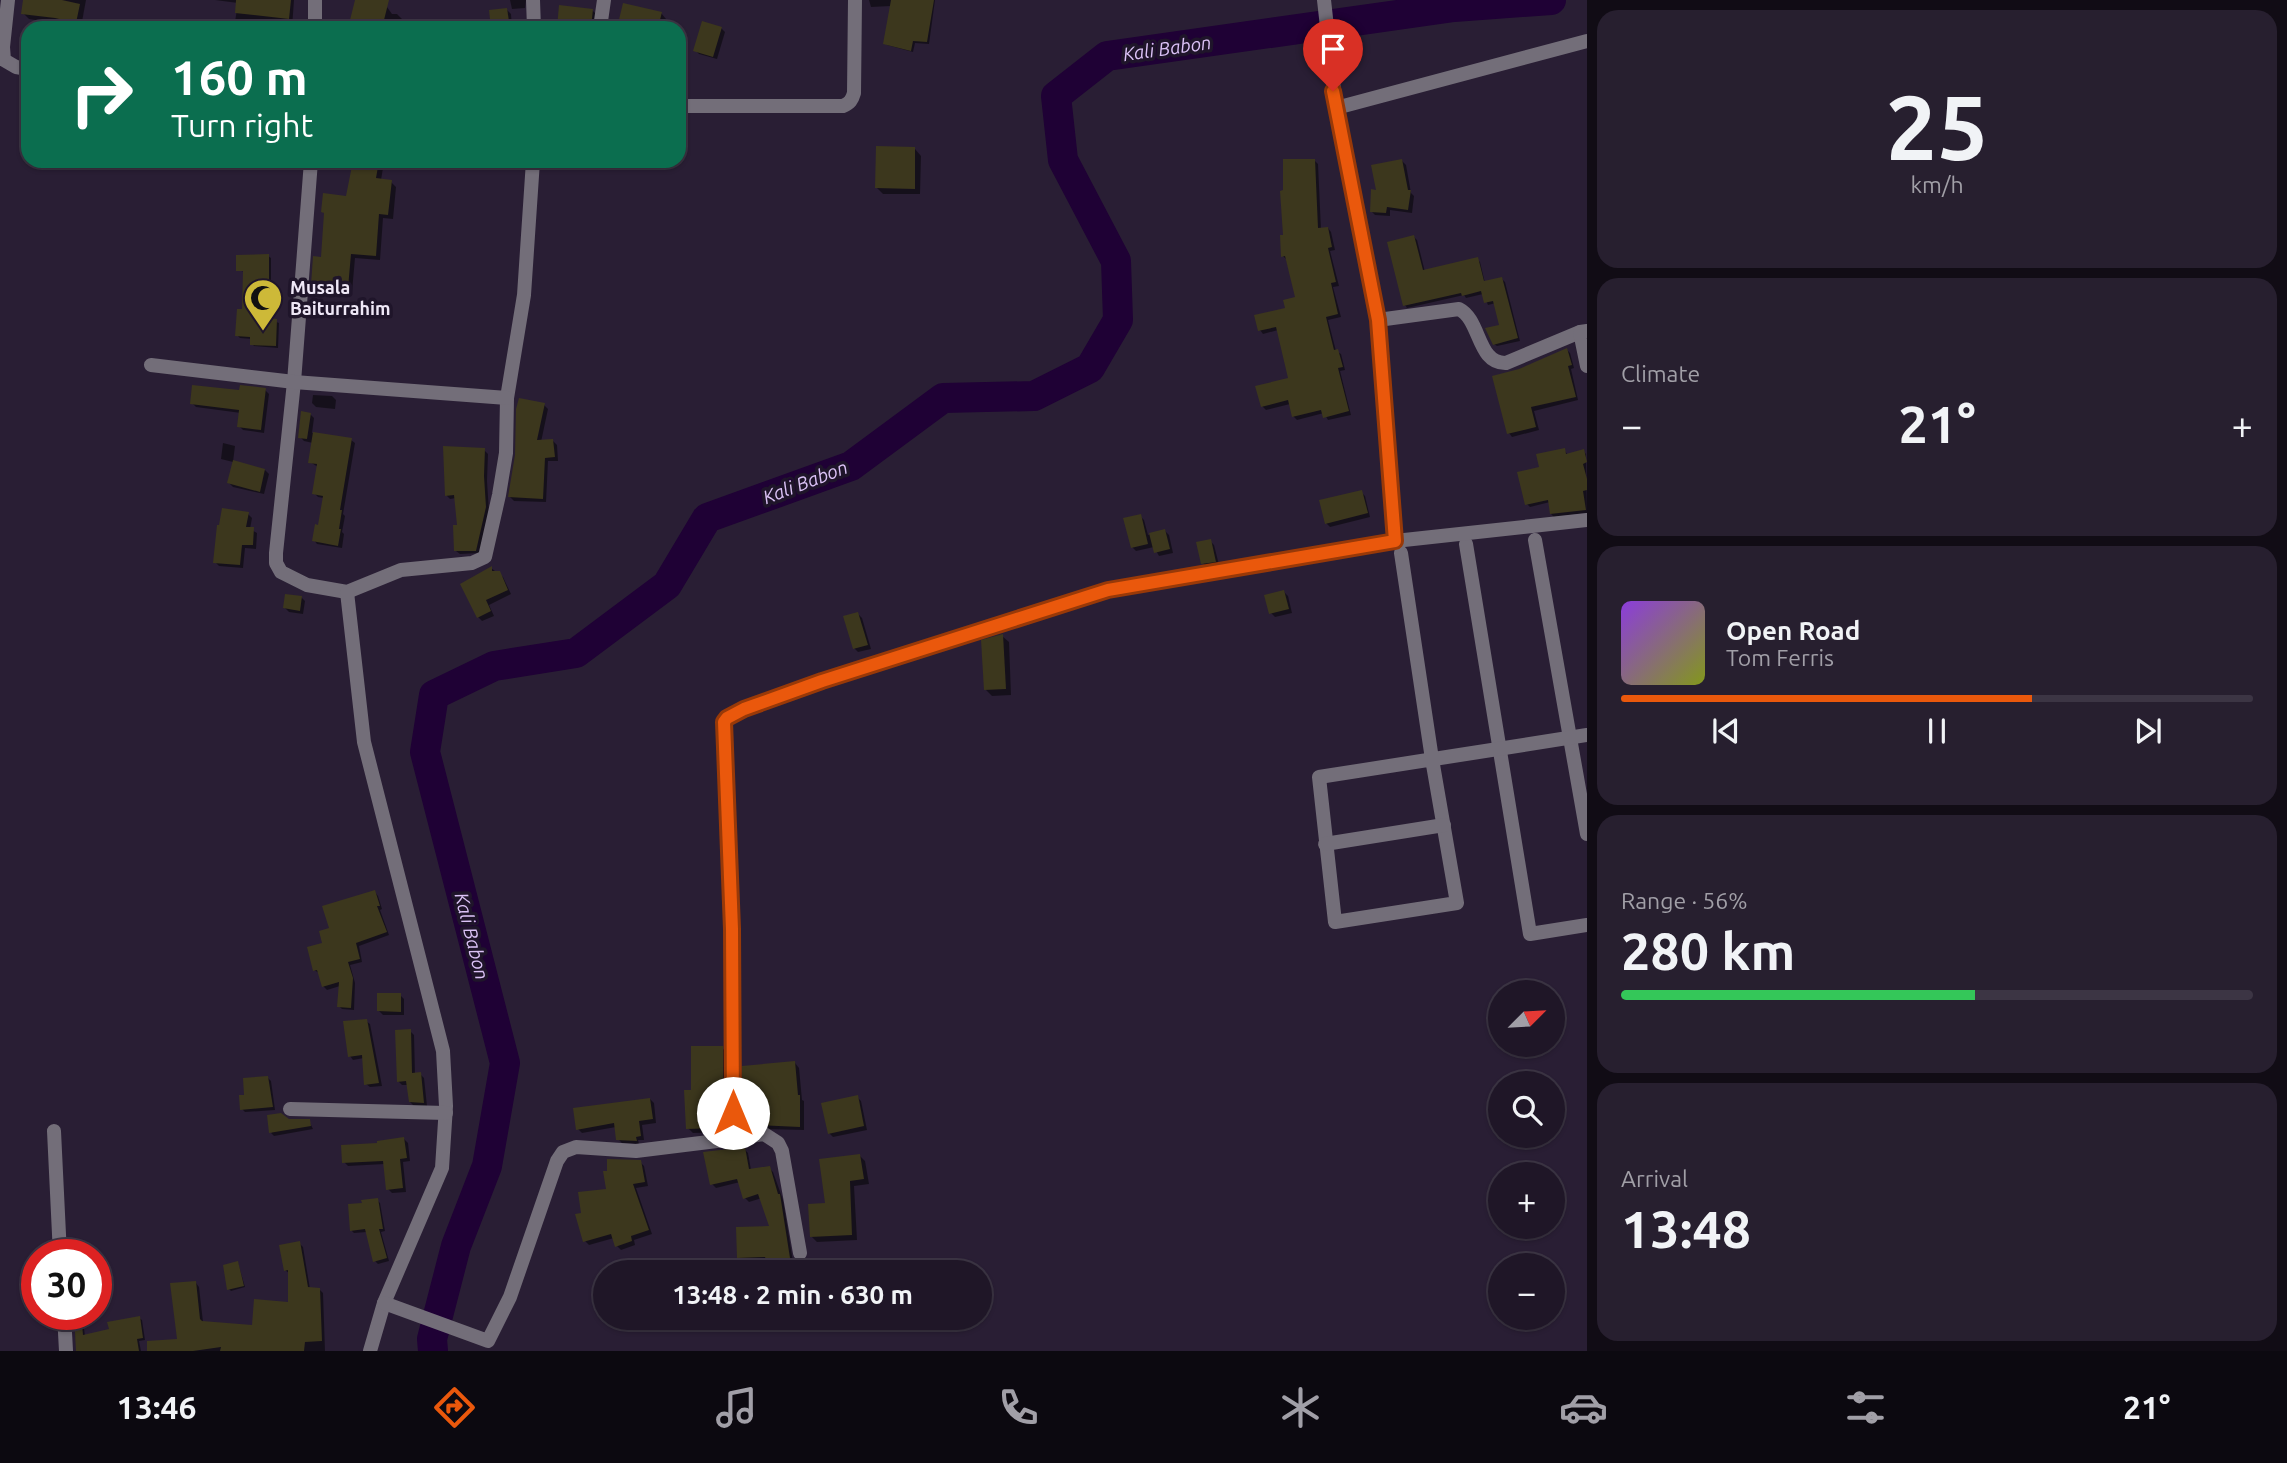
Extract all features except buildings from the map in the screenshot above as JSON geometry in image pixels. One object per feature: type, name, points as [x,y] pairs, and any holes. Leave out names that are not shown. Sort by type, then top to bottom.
[{"type":"street","points":[[8,0],[2,60],[21,68]]},
{"type":"street","points":[[315,0],[315,21]]},
{"type":"street","points":[[533,0],[534,21]]},
{"type":"street","points":[[601,21],[604,0]]},
{"type":"street","points":[[686,106],[848,104],[853,93],[855,0]]},
{"type":"street","points":[[1324,0],[1336,108],[1378,320],[1398,547],[1432,759],[1457,903],[1335,922],[1319,777],[1432,759],[1500,748],[1570,737],[1587,735]]},
{"type":"street","points":[[1336,108],[1587,41]]},
{"type":"street","points":[[310,168],[294,382],[276,563],[281,572],[307,585],[347,592],[401,570],[472,563],[485,557],[506,453],[507,398],[524,295],[533,168]]},
{"type":"street","points":[[1378,320],[1459,309],[1471,319],[1486,352],[1498,363],[1506,363],[1584,331],[1587,366]]},
{"type":"street","points":[[150,365],[294,382],[507,398]]},
{"type":"street","points":[[733,1139],[732,929],[724,722],[727,718],[744,709],[822,681],[1108,590],[1587,520]]},
{"type":"street","points":[[1535,540],[1587,834]]},
{"type":"street","points":[[1466,544],[1530,934],[1587,925]]},
{"type":"street","points":[[347,592],[364,742],[443,1051],[446,1113],[442,1168],[384,1303],[370,1351]]},
{"type":"street","points":[[1325,844],[1444,825]]},
{"type":"street","points":[[290,1109],[446,1113]]},
{"type":"street","points":[[54,1131],[59,1239]]},
{"type":"street","points":[[384,1303],[484,1344],[510,1297],[557,1161],[563,1152],[576,1147],[636,1150],[764,1134],[778,1143],[782,1151],[800,1253]]},
{"type":"street","points":[[65,1330],[66,1351]]},
{"type":"waterway","name":"Kali Babon","points":[[433,1351],[432,1339],[456,1246],[487,1166],[505,1063],[425,752],[434,695],[494,666],[576,653],[667,585],[707,518],[851,466],[943,398],[1034,396],[1090,368],[1118,320],[1116,261],[1063,160],[1056,96],[1107,56],[1454,7],[1551,0]]},
{"type":"place","name":"Musala Baiturrahim","points":[[263,332]]},
{"type":"route","points":[[733,1113],[732,929],[724,722],[727,718],[744,709],[890,658],[1108,590],[1395,541],[1378,320],[1333,91]]}]
